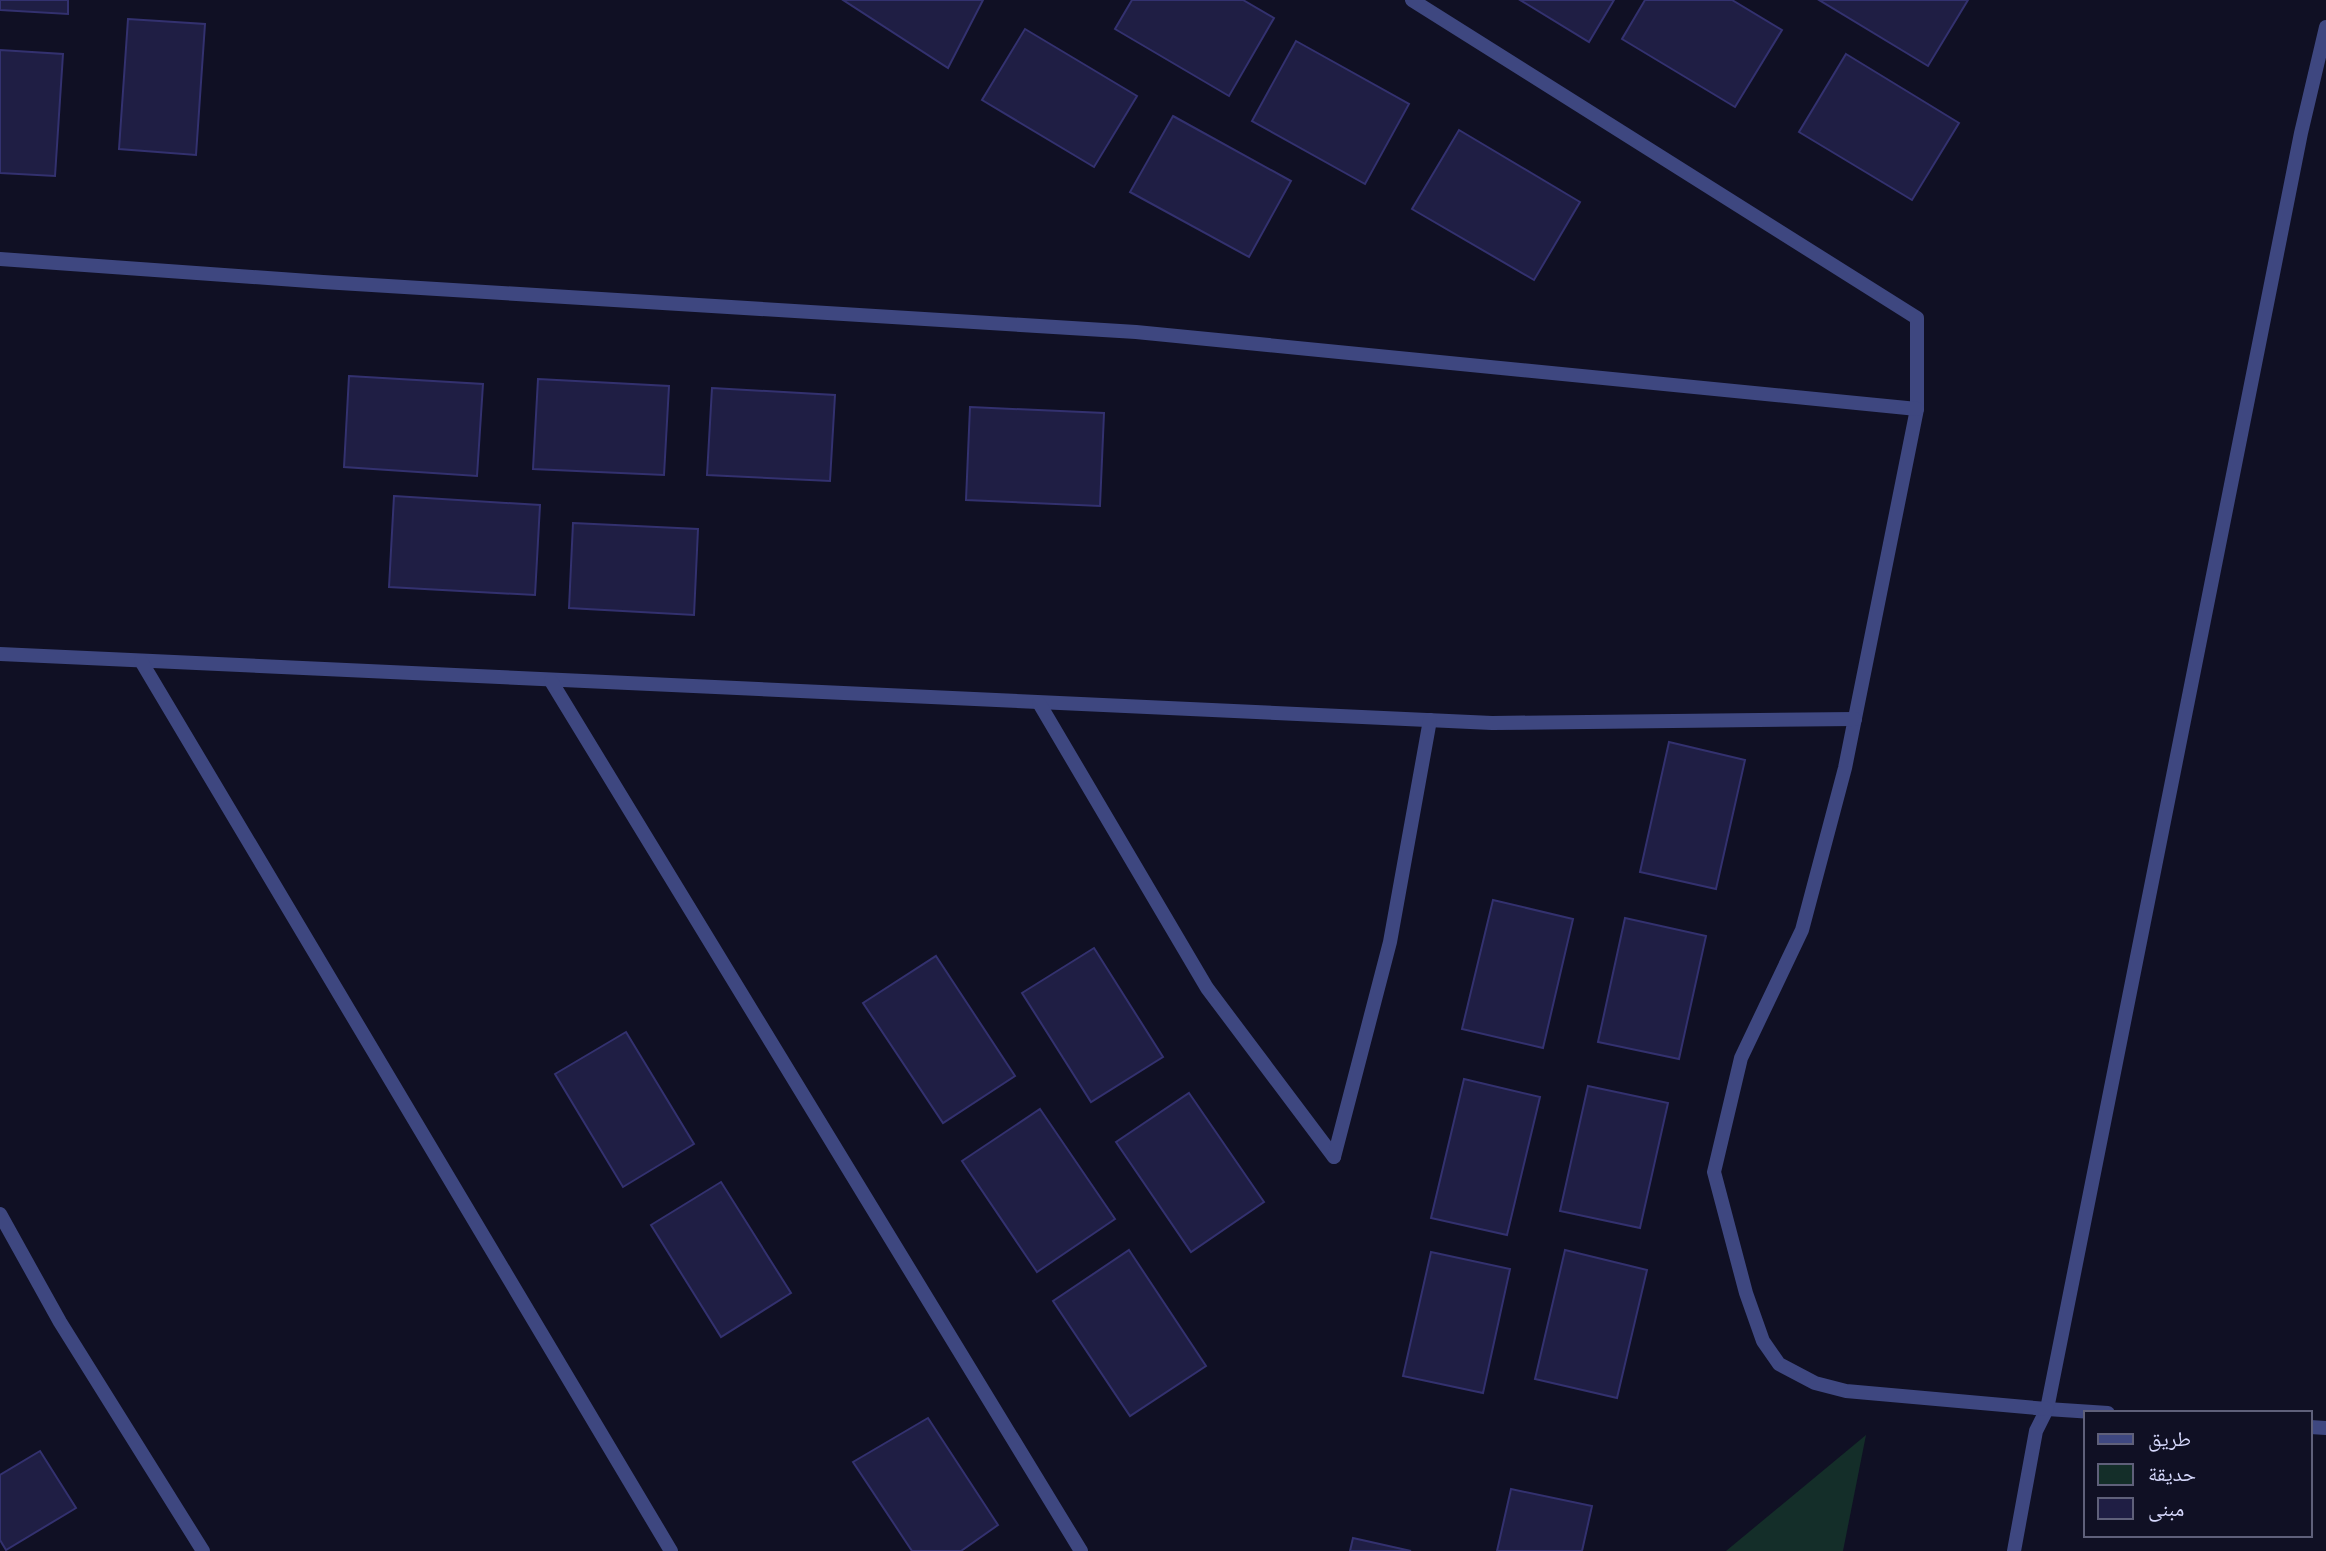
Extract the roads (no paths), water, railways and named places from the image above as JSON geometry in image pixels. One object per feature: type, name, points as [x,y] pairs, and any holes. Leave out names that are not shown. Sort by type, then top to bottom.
[{"type":"street","points":[[1412,0],[1917,318],[1917,409],[1844,768],[1802,930],[1741,1058],[1714,1172],[1754,1317],[1779,1364],[1815,1383],[1846,1391],[2084,1411]]},
{"type":"street","points":[[2014,1551],[2036,1431],[2047,1409],[2298,147],[2326,27]]},
{"type":"street","points":[[0,259],[323,282],[1136,332],[1917,409]]},
{"type":"street","points":[[0,654],[1492,723],[1855,719]]},
{"type":"street","points":[[141,661],[671,1551]]},
{"type":"street","points":[[551,681],[1081,1551]]},
{"type":"street","points":[[1039,703],[1207,988],[1334,1157],[1390,942],[1430,720]]},
{"type":"street","points":[[0,1214],[60,1322],[202,1551]]}]
